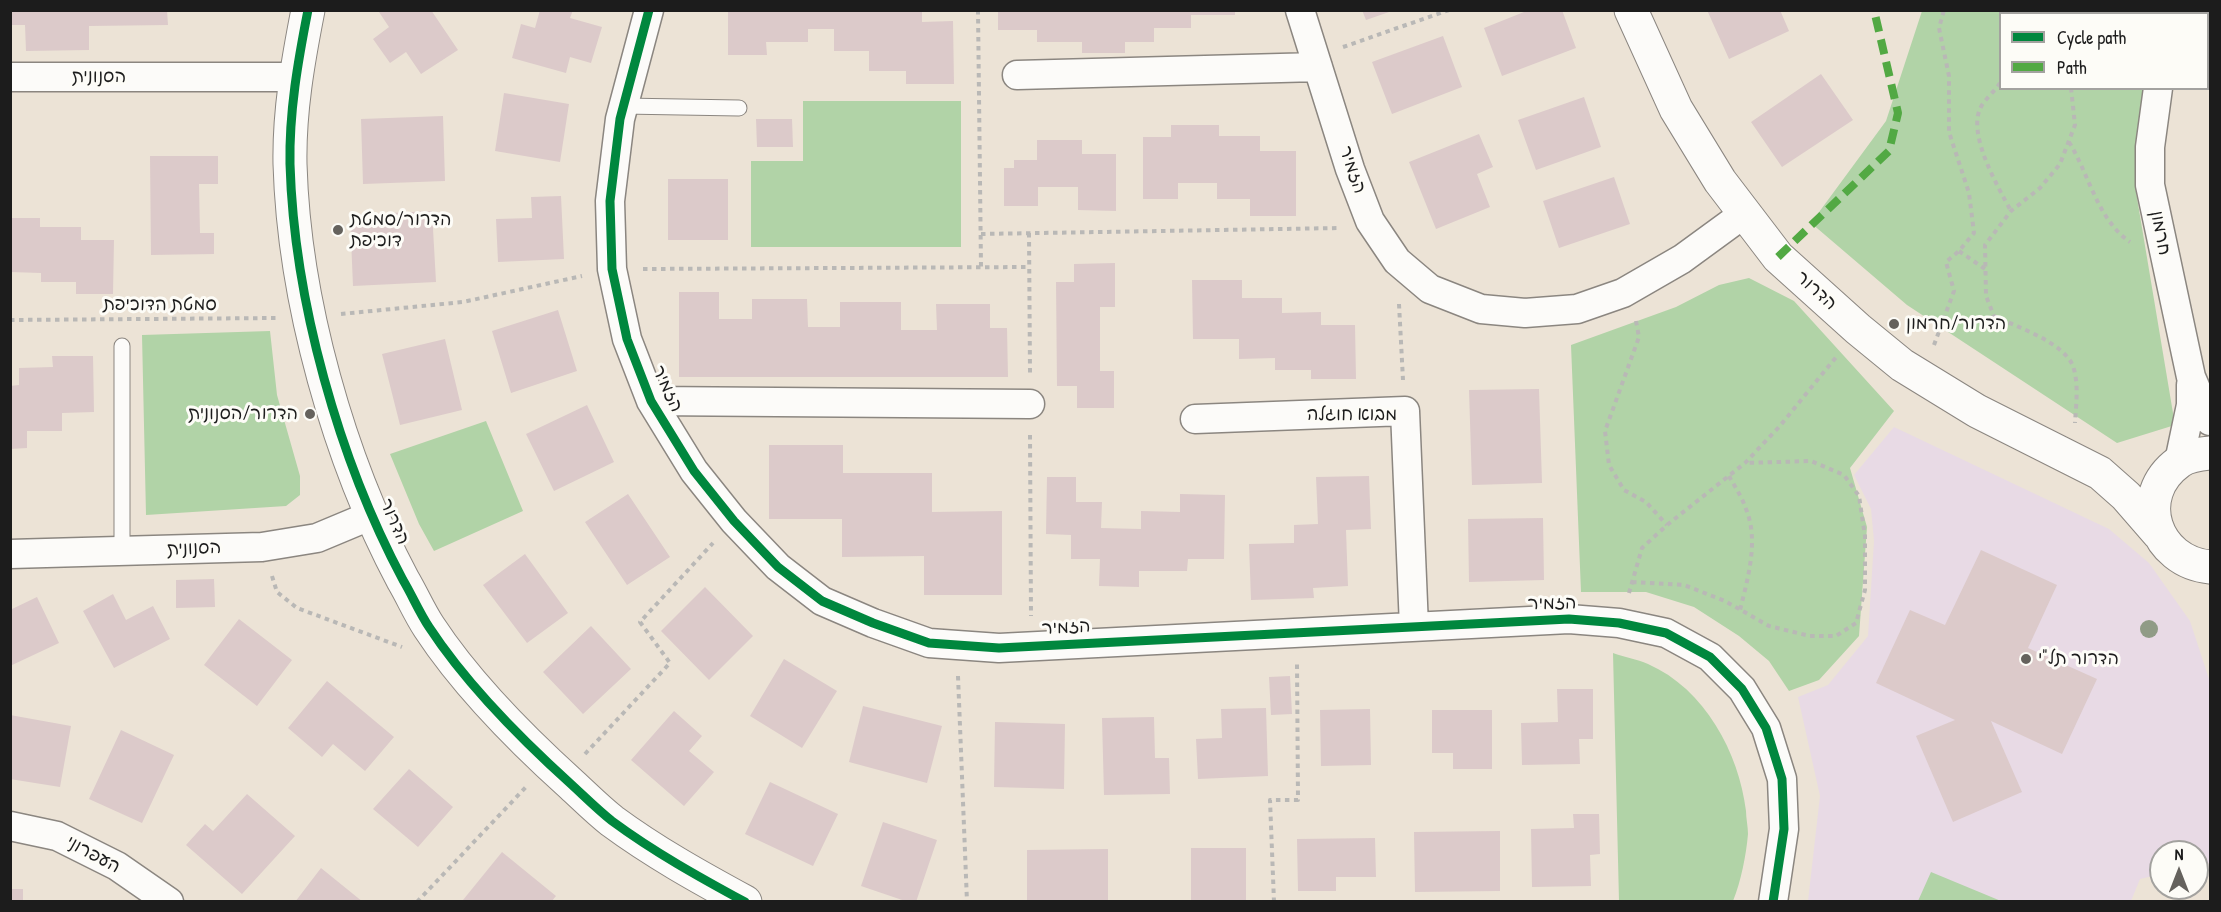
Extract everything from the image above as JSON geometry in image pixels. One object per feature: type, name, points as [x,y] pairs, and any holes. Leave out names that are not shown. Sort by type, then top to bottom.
[{"type":"street","name":"הדרור","points":[[308,10],[295,77],[290,163],[296,251],[318,355],[351,465],[387,549],[429,627],[483,697],[556,771],[612,820],[680,866],[745,902]]},
{"type":"street","name":"הזמיר","points":[[649,10],[623,106],[610,201],[612,269],[627,339],[651,401],[694,471],[734,521],[778,567],[822,601],[873,623],[929,643],[999,648],[1031,647],[1569,619],[1624,624],[1666,633],[1710,657],[1742,689],[1766,728],[1783,789],[1784,829],[1773,902]]},
{"type":"street","name":"הזמיר","points":[[1300,10],[1350,169],[1374,227],[1397,261],[1430,289],[1481,309],[1525,313],[1577,309],[1623,293],[1682,259],[1745,213]]},
{"type":"street","name":"הדרור","points":[[1631,10],[1676,109],[1720,181],[1778,257],[1902,365],[1977,411],[2087,466],[2126,496],[2171,551],[2198,563]]},
{"type":"street","points":[[1017,75],[1316,62]]},
{"type":"street","name":"הסנונית","points":[[10,77],[295,77]]},
{"type":"street","name":"חרמון","points":[[2158,90],[2150,147],[2150,185],[2191,377],[2211,421]]},
{"type":"street","name":"חרמון","points":[[2175,466],[2191,405],[2191,377]]},
{"type":"street","points":[[651,401],[1030,404]]},
{"type":"street","name":"מבוא חוגלה","points":[[1196,419],[1405,411],[1414,627]]},
{"type":"street","name":"הדרור","points":[[2087,466],[2139,476],[2175,466],[2194,455],[2211,453]]},
{"type":"street","points":[[2159,534],[2154,518],[2155,498],[2162,480],[2175,466]]},
{"type":"street","name":"הסנונית","points":[[10,554],[262,547],[317,538],[372,515]]},
{"type":"street","points":[[2198,563],[2211,589]]},
{"type":"street","name":"העפרוני","points":[[10,825],[57,836],[117,866],[169,902]]},
{"type":"lane","points":[[623,106],[739,108]]},
{"type":"lane","points":[[122,346],[122,551]]},
{"type":"path","points":[[978,10],[981,267]]},
{"type":"path","points":[[1316,62],[1449,10]]},
{"type":"path","points":[[1922,377],[1954,291],[1946,262],[1959,251],[1974,232],[1969,193],[1949,132],[1949,76],[1939,28],[1944,10]]},
{"type":"path","points":[[1999,86],[1980,108],[1977,125],[1986,164],[2011,211]]},
{"type":"path","points":[[2071,90],[2075,125],[2060,164],[2040,188],[2011,211],[1985,245],[1986,296],[1994,316],[2056,346],[2072,365],[2087,466]]},
{"type":"path","points":[[2068,141],[2077,155],[2097,201],[2114,226],[2127,240],[2165,258]]},
{"type":"path","points":[[981,234],[1374,227]]},
{"type":"path","points":[[1029,233],[1031,647]]},
{"type":"path","points":[[1959,251],[1985,269]]},
{"type":"path","points":[[1397,261],[1405,411]]},
{"type":"path","points":[[1623,293],[1635,313],[1640,337],[1605,431],[1609,465],[1624,490],[1647,502],[1667,525]]},
{"type":"path","points":[[1624,624],[1632,582],[1642,548],[1667,525],[1745,463],[1779,427],[1858,329]]},
{"type":"path","points":[[1632,582],[1684,585],[1740,609],[1769,626],[1810,636],[1836,636],[1856,623],[1864,590],[1865,536],[1859,496],[1844,475],[1811,461],[1745,463]]},
{"type":"path","points":[[1729,476],[1747,510],[1751,533],[1750,568],[1740,609]]},
{"type":"path","points":[[417,902],[670,663],[640,622],[734,521]]},
{"type":"path","points":[[262,547],[277,592],[297,608],[387,642],[456,662]]},
{"type":"path","points":[[1274,902],[1270,800],[1298,800],[1296,633]]},
{"type":"path","points":[[957,645],[967,902]]},
{"type":"shaded area","name":"הדרור תל\"י","points":[[1894,427],[2109,529],[2149,563],[2190,621],[2210,682],[2210,863],[2209,840],[2149,840],[2149,877],[2140,879],[2131,901],[1808,901],[1820,796],[1798,697],[1828,685],[1868,636],[1874,541],[1871,509],[1854,475]]},
{"type":"green space","points":[[1922,11],[2163,11],[1999,12],[1999,90],[2150,90],[2135,186],[2175,425],[2117,443],[1907,305],[1811,223],[1886,121]]},
{"type":"green space","points":[[803,101],[961,101],[961,247],[751,247],[751,161],[803,161]]},
{"type":"green space","points":[[1749,278],[1794,301],[1894,411],[1850,468],[1867,527],[1859,636],[1819,680],[1789,691],[1769,661],[1739,636],[1694,607],[1646,592],[1581,592],[1571,345],[1676,307],[1719,285]]},
{"type":"green space","points":[[270,331],[277,395],[300,476],[300,495],[286,506],[146,515],[142,335]]},
{"type":"green space","points":[[486,421],[523,511],[434,551],[419,524],[390,454]]},
{"type":"green space","points":[[1613,653],[1648,664],[1668,675],[1686,689],[1716,725],[1727,746],[1742,789],[1748,831],[1743,868],[1733,901],[1619,901]]},
{"type":"green space","points":[[1931,872],[2001,901],[1918,901]]},
{"type":"building","points":[[10,10],[167,10],[168,25],[89,26],[89,50],[26,51],[25,25],[10,25]]},
{"type":"building","points":[[382,10],[431,10],[458,50],[421,74],[406,52],[390,63],[373,39],[389,27],[379,12]]},
{"type":"building","points":[[540,10],[573,10],[570,18],[602,27],[591,63],[570,57],[566,73],[512,58],[521,24],[535,28]]},
{"type":"building","points":[[728,10],[922,10],[922,22],[953,21],[954,84],[906,84],[906,71],[869,71],[869,51],[834,51],[834,29],[808,29],[808,42],[766,42],[767,55],[728,55]]},
{"type":"building","points":[[998,10],[1235,10],[1235,15],[1191,15],[1191,28],[1154,28],[1154,42],[1125,42],[1125,53],[1082,53],[1082,42],[1037,42],[1037,30],[998,30]]},
{"type":"building","points":[[1362,10],[1392,10],[1392,11],[1366,20]]},
{"type":"building","points":[[1529,10],[1562,10],[1576,48],[1502,76],[1484,28]]},
{"type":"building","points":[[1707,10],[1780,10],[1789,31],[1729,59]]},
{"type":"building","points":[[1443,36],[1462,87],[1392,114],[1372,62]]},
{"type":"building","points":[[1821,74],[1853,120],[1782,167],[1751,122]]},
{"type":"building","points":[[504,93],[569,104],[560,162],[495,151]]},
{"type":"building","points":[[1584,97],[1601,147],[1536,170],[1518,120]]},
{"type":"building","points":[[443,116],[445,181],[363,184],[361,119]]},
{"type":"building","points":[[756,119],[792,119],[793,147],[757,147]]},
{"type":"building","points":[[1171,125],[1219,125],[1219,136],[1260,136],[1260,151],[1296,151],[1296,216],[1250,216],[1250,199],[1217,199],[1217,183],[1178,183],[1178,199],[1143,199],[1143,137],[1171,137]]},
{"type":"building","points":[[1479,134],[1493,167],[1477,174],[1490,207],[1436,229],[1409,162]]},
{"type":"building","points":[[1037,140],[1082,140],[1082,154],[1116,154],[1116,211],[1078,210],[1078,187],[1038,187],[1038,206],[1004,206],[1004,168],[1014,168],[1014,160],[1037,160]]},
{"type":"building","points":[[150,156],[218,156],[218,184],[199,184],[200,233],[214,233],[214,254],[151,255]]},
{"type":"building","points":[[1614,177],[1630,224],[1559,248],[1543,201]]},
{"type":"building","points":[[668,179],[728,179],[728,240],[668,240]]},
{"type":"building","points":[[561,196],[564,259],[498,262],[496,219],[532,218],[531,197]]},
{"type":"building","points":[[432,211],[436,282],[353,286],[350,215]]},
{"type":"building","points":[[10,218],[40,218],[40,227],[81,227],[81,240],[114,240],[113,294],[76,294],[76,282],[41,282],[41,273],[10,272]]},
{"type":"building","points":[[1115,263],[1115,307],[1100,307],[1100,371],[1114,371],[1114,408],[1077,408],[1077,386],[1057,386],[1056,282],[1074,282],[1074,264]]},
{"type":"building","points":[[1192,280],[1242,280],[1242,298],[1282,298],[1282,313],[1321,312],[1321,325],[1355,325],[1356,379],[1311,379],[1311,370],[1275,370],[1275,358],[1239,359],[1239,339],[1193,339]]},
{"type":"building","points":[[679,292],[719,292],[719,319],[752,319],[752,299],[807,299],[808,327],[840,327],[840,302],[901,302],[901,330],[937,330],[936,304],[990,304],[990,328],[1007,328],[1008,377],[679,377]]},
{"type":"building","points":[[558,310],[577,371],[511,393],[492,331]]},
{"type":"building","points":[[445,339],[462,410],[400,425],[382,354]]},
{"type":"building","points":[[52,356],[93,356],[94,412],[62,413],[62,431],[27,431],[27,448],[10,449],[10,386],[19,385],[19,368],[53,367]]},
{"type":"building","points":[[1539,389],[1542,483],[1472,485],[1469,390]]},
{"type":"building","points":[[587,405],[614,462],[554,491],[526,434]]},
{"type":"building","points":[[769,445],[843,445],[843,473],[932,473],[932,512],[1002,511],[1002,595],[924,595],[924,556],[842,557],[842,519],[769,519]]},
{"type":"building","points":[[1369,476],[1371,529],[1346,530],[1348,586],[1313,588],[1314,598],[1251,600],[1249,544],[1294,543],[1294,525],[1318,524],[1316,477]]},
{"type":"building","points":[[1047,477],[1076,477],[1076,502],[1102,502],[1101,528],[1141,529],[1141,511],[1180,512],[1180,494],[1225,495],[1224,559],[1188,559],[1187,571],[1139,571],[1139,587],[1099,586],[1100,559],[1071,559],[1071,535],[1046,534]]},
{"type":"building","points":[[628,494],[670,557],[627,585],[585,522]]},
{"type":"building","points":[[1543,518],[1544,580],[1469,582],[1468,519]]},
{"type":"building","name":"הדרור תל\"י","points":[[1981,550],[2057,585],[2028,648],[2097,679],[2062,754],[1991,721],[2022,792],[1953,822],[1916,736],[1955,720],[1876,683],[1910,610],[1945,625]]},
{"type":"building","points":[[525,554],[568,613],[527,643],[483,585]]},
{"type":"building","points":[[214,579],[215,607],[176,608],[176,580]]},
{"type":"building","points":[[705,587],[753,636],[709,680],[661,631]]},
{"type":"building","points":[[113,594],[126,620],[153,606],[170,639],[114,668],[83,611]]},
{"type":"building","points":[[37,597],[59,643],[10,666],[10,610]]},
{"type":"building","points":[[239,619],[292,660],[257,706],[204,665]]},
{"type":"building","points":[[591,626],[631,669],[583,714],[543,672]]},
{"type":"building","points":[[784,659],[837,691],[802,748],[750,716]]},
{"type":"building","points":[[1290,676],[1292,714],[1271,715],[1269,677]]},
{"type":"building","points":[[327,681],[394,737],[365,771],[333,744],[322,757],[288,728]]},
{"type":"building","points":[[1557,689],[1593,689],[1593,739],[1579,739],[1580,764],[1522,765],[1521,723],[1558,722]]},
{"type":"building","points":[[863,706],[942,726],[927,783],[849,762]]},
{"type":"building","points":[[1266,708],[1268,776],[1198,779],[1196,739],[1222,738],[1221,709]]},
{"type":"building","points":[[1370,709],[1371,765],[1321,766],[1320,710]]},
{"type":"building","points":[[1432,710],[1492,710],[1492,769],[1453,769],[1453,753],[1432,753]]},
{"type":"building","points":[[674,711],[702,736],[689,751],[714,772],[684,806],[631,760]]},
{"type":"building","points":[[10,715],[71,726],[60,787],[10,779]]},
{"type":"building","points":[[1154,717],[1155,758],[1169,758],[1170,794],[1104,795],[1102,718]]},
{"type":"building","points":[[995,722],[1065,724],[1064,789],[994,787]]},
{"type":"building","points":[[121,730],[174,755],[142,823],[89,799]]},
{"type":"building","points":[[409,769],[453,807],[418,847],[373,809]]},
{"type":"building","points":[[770,782],[838,814],[813,866],[745,834]]},
{"type":"building","points":[[247,794],[295,836],[242,894],[186,845],[205,824],[213,831]]},
{"type":"building","points":[[1573,814],[1599,814],[1600,854],[1590,855],[1591,886],[1532,887],[1531,829],[1574,828]]},
{"type":"building","points":[[883,822],[937,840],[916,902],[908,902],[861,886]]},
{"type":"building","points":[[1500,831],[1500,891],[1415,892],[1414,832]]},
{"type":"building","points":[[1375,838],[1376,877],[1336,877],[1336,891],[1298,891],[1297,839]]},
{"type":"building","points":[[1191,848],[1246,848],[1246,902],[1191,902]]},
{"type":"building","points":[[1108,849],[1108,902],[1027,902],[1027,850]]},
{"type":"building","points":[[502,852],[556,896],[551,902],[463,900]]},
{"type":"building","points":[[321,868],[363,902],[295,902]]},
{"type":"building","points":[[10,889],[23,889],[23,902],[10,902]]},
{"type":"marked path","points":[[1778,257],[1889,151],[1898,113],[1874,10]]},
{"type":"cycle path","points":[[308,10],[295,87],[290,145],[293,216],[300,270],[324,378],[340,432],[359,484],[403,580],[429,627],[460,670],[514,730],[553,767],[612,821],[660,854],[745,902]]},
{"type":"cycle path","points":[[649,10],[620,119],[610,201],[612,269],[627,339],[651,401],[694,471],[734,521],[778,567],[822,601],[873,623],[929,643],[999,648],[1569,619],[1619,623],[1666,633],[1710,657],[1742,689],[1766,728],[1782,779],[1784,829],[1773,902]]},
{"type":"place","name":"הדרור/סמטת דוכיפת","points":[[338,230]]},
{"type":"place","name":"הדרור/חרמון","points":[[1894,324]]},
{"type":"place","name":"הדרור/הסנונית","points":[[310,414]]},
{"type":"place","name":"הדרור תל\"י","points":[[2026,659]]}]
